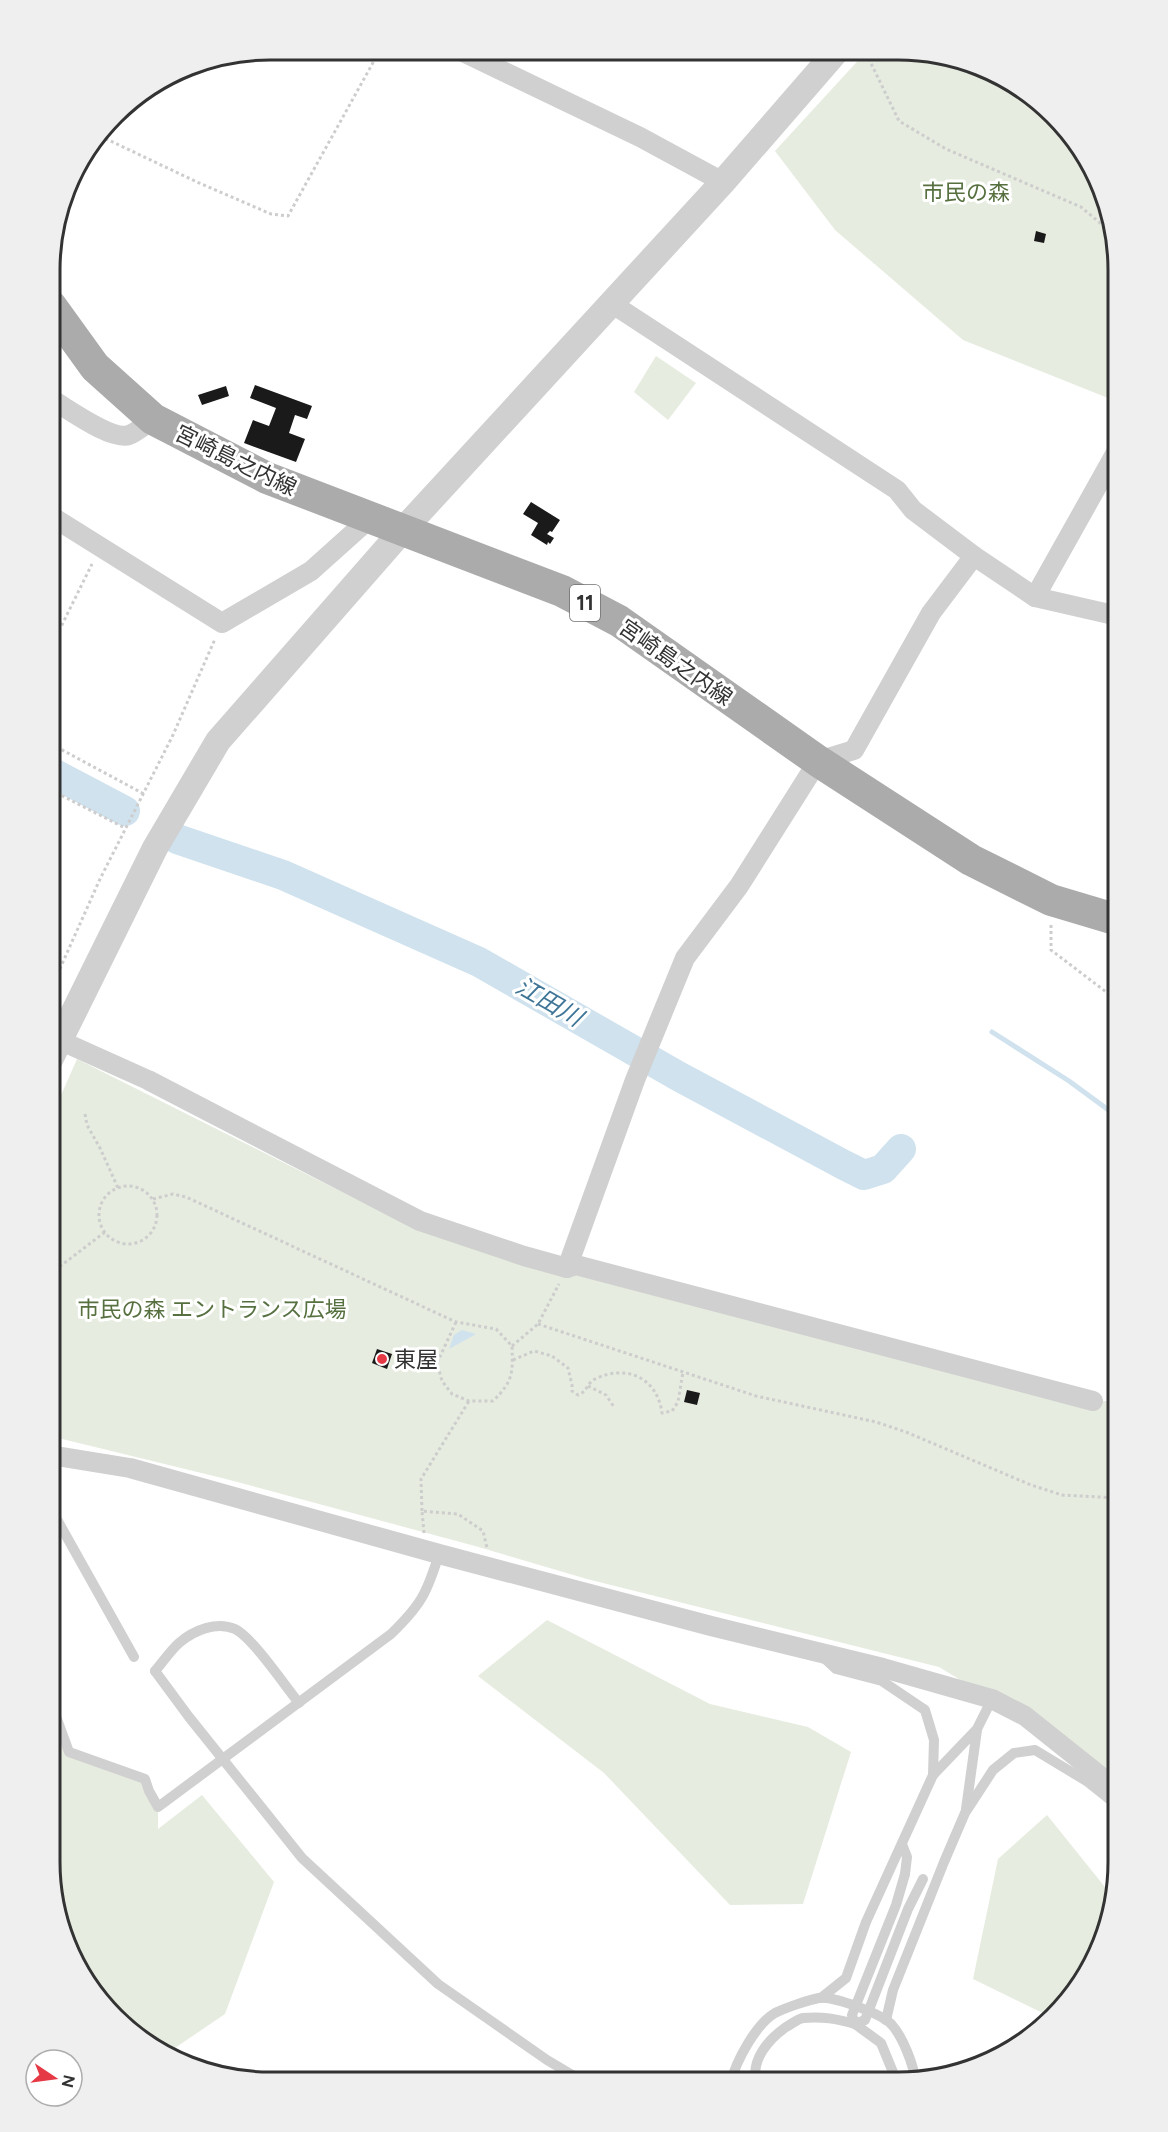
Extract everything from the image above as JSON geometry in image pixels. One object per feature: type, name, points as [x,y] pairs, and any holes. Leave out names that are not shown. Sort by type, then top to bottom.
[{"type":"main road","name":"宮崎島之内線","points":[[60,318],[95,367],[153,419],[267,478],[369,519],[562,591],[619,621],[818,762],[971,860],[1052,900],[1108,917]]},
{"type":"street","points":[[480,60],[640,137],[723,182]]},
{"type":"street","points":[[60,1031],[155,848],[218,741],[402,531],[723,182],[828,60]]},
{"type":"street","points":[[611,303],[897,490],[914,510],[974,556],[1035,597],[1108,614]]},
{"type":"street","points":[[60,404],[116,435],[127,436],[153,419]]},
{"type":"street","points":[[1035,597],[1108,467]]},
{"type":"street","points":[[60,522],[222,623],[311,571],[369,519]]},
{"type":"street","points":[[567,1268],[635,1080],[685,958],[739,886],[818,762],[854,750],[931,613],[974,556]]},
{"type":"street","points":[[60,1048],[148,1080],[420,1221],[567,1268],[576,1264],[1093,1401]]},
{"type":"street","points":[[60,1457],[130,1468],[439,1554],[711,1626],[883,1668],[992,1699],[1025,1716],[1108,1783]]},
{"type":"lane","points":[[60,1525],[134,1656]]},
{"type":"lane","points":[[60,1727],[69,1752],[145,1779],[158,1807],[391,1634],[410,1616],[426,1593],[439,1554]]},
{"type":"lane","points":[[299,1703],[250,1640],[235,1629],[218,1626],[197,1631],[180,1643],[155,1671],[302,1858],[438,1984],[567,2072]]},
{"type":"lane","points":[[819,1652],[836,1669],[882,1681],[925,1710],[934,1740],[933,1775]]},
{"type":"lane","points":[[965,1813],[977,1730],[992,1699]]},
{"type":"lane","points":[[734,2072],[757,2029],[775,2013],[821,1998],[846,1978],[866,1922],[933,1775],[977,1730]]},
{"type":"lane","points":[[886,2020],[893,1990],[944,1862],[965,1813],[993,1770],[1014,1753],[1035,1750],[1088,1782],[1108,1798]]},
{"type":"lane","points":[[855,2024],[852,2015],[896,1905],[905,1874],[907,1857],[902,1844]]},
{"type":"lane","points":[[855,2024],[865,2020],[908,1910],[923,1879],[944,1862]]},
{"type":"lane","points":[[821,1998],[844,2003],[893,2025],[915,2071]]},
{"type":"lane","points":[[756,2072],[761,2052],[776,2034],[800,2019],[830,2017],[855,2024],[881,2043],[893,2072]]},
{"type":"path","points":[[106,139],[271,214],[288,216],[375,60]]},
{"type":"path","points":[[869,60],[899,121],[946,149],[1081,207],[1103,226]]},
{"type":"path","points":[[60,629],[100,549]]},
{"type":"path","points":[[60,971],[125,828],[173,735],[222,623]]},
{"type":"path","points":[[60,749],[144,794]]},
{"type":"path","points":[[60,795],[125,828]]},
{"type":"path","points":[[1052,900],[1051,950],[1108,993]]},
{"type":"path","points":[[85,1114],[87,1125],[118,1189]]},
{"type":"path","points":[[137,1188],[150,1195],[157,1208],[154,1228],[141,1241],[132,1244],[116,1241],[105,1232],[99,1218],[100,1209],[104,1198],[118,1189],[137,1188]]},
{"type":"path","points":[[153,1199],[173,1194],[186,1197],[456,1322],[495,1329],[512,1346],[513,1369],[507,1387],[493,1401],[469,1401],[452,1394],[442,1381],[437,1363],[456,1322]]},
{"type":"path","points":[[60,1266],[105,1232]]},
{"type":"path","points":[[512,1346],[538,1324],[567,1268]]},
{"type":"path","points":[[538,1324],[756,1396],[876,1422],[1062,1495],[1108,1497]]},
{"type":"path","points":[[513,1360],[534,1352],[552,1356],[568,1368],[572,1391],[578,1395],[585,1393],[591,1381],[606,1375],[629,1374],[649,1383],[660,1401],[662,1413],[672,1411],[678,1402],[684,1372]]},
{"type":"path","points":[[588,1386],[606,1395],[614,1407]]},
{"type":"path","points":[[424,1534],[421,1479],[469,1401]]},
{"type":"path","points":[[422,1511],[458,1514],[483,1531],[488,1550]]},
{"type":"green space","name":"市民の森","points":[[859,60],[898,60],[939,64],[966,71],[1015,95],[1056,131],[1073,153],[1097,202],[1104,229],[1108,270],[1108,398],[963,340],[835,230],[775,151]]},
{"type":"green space","points":[[656,356],[696,383],[668,420],[634,392]]},
{"type":"green space","name":"市民の森 エントランス広場","points":[[77,1059],[416,1229],[1093,1400],[1108,1401],[1108,1786],[992,1699],[939,1667],[587,1579],[475,1546],[226,1479],[60,1438],[60,1097]]},
{"type":"green space","points":[[547,1620],[710,1704],[808,1727],[851,1752],[803,1904],[730,1905],[604,1773],[478,1676]]},
{"type":"green space","points":[[60,1727],[69,1752],[145,1779],[158,1807],[158,1829],[202,1795],[274,1882],[225,2014],[174,2049],[131,2020],[95,1979],[71,1930],[62,1890]]},
{"type":"green space","points":[[1047,1815],[1106,1888],[1101,1917],[1080,1967],[1065,1990],[1044,2013],[973,1979],[998,1859]]},
{"type":"water","points":[[462,1330],[476,1334],[449,1349],[454,1335]]},
{"type":"building","points":[[1036,231],[1046,234],[1044,243],[1034,241]]},
{"type":"building","points":[[255,385],[312,406],[307,419],[295,415],[289,433],[305,439],[296,462],[244,443],[253,420],[269,426],[276,408],[250,398]]},
{"type":"building","points":[[226,386],[229,396],[202,405],[198,395]]},
{"type":"building","points":[[531,502],[560,520],[552,532],[547,534],[554,538],[550,544],[548,542],[547,545],[531,535],[538,523],[523,514]]},
{"type":"building","name":"東屋","points":[[377,1349],[392,1354],[387,1369],[372,1363]]},
{"type":"building","points":[[687,1390],[700,1393],[697,1405],[684,1402]]},
{"type":"waterway","name":"江田川","points":[[60,777],[125,811]]},
{"type":"waterway","name":"江田川","points":[[177,839],[283,875],[479,962],[678,1076],[864,1175],[883,1169],[901,1149]]},
{"type":"waterway","points":[[992,1032],[1069,1081],[1108,1110]]},
{"type":"place","name":"東屋","points":[[382,1359]]}]
